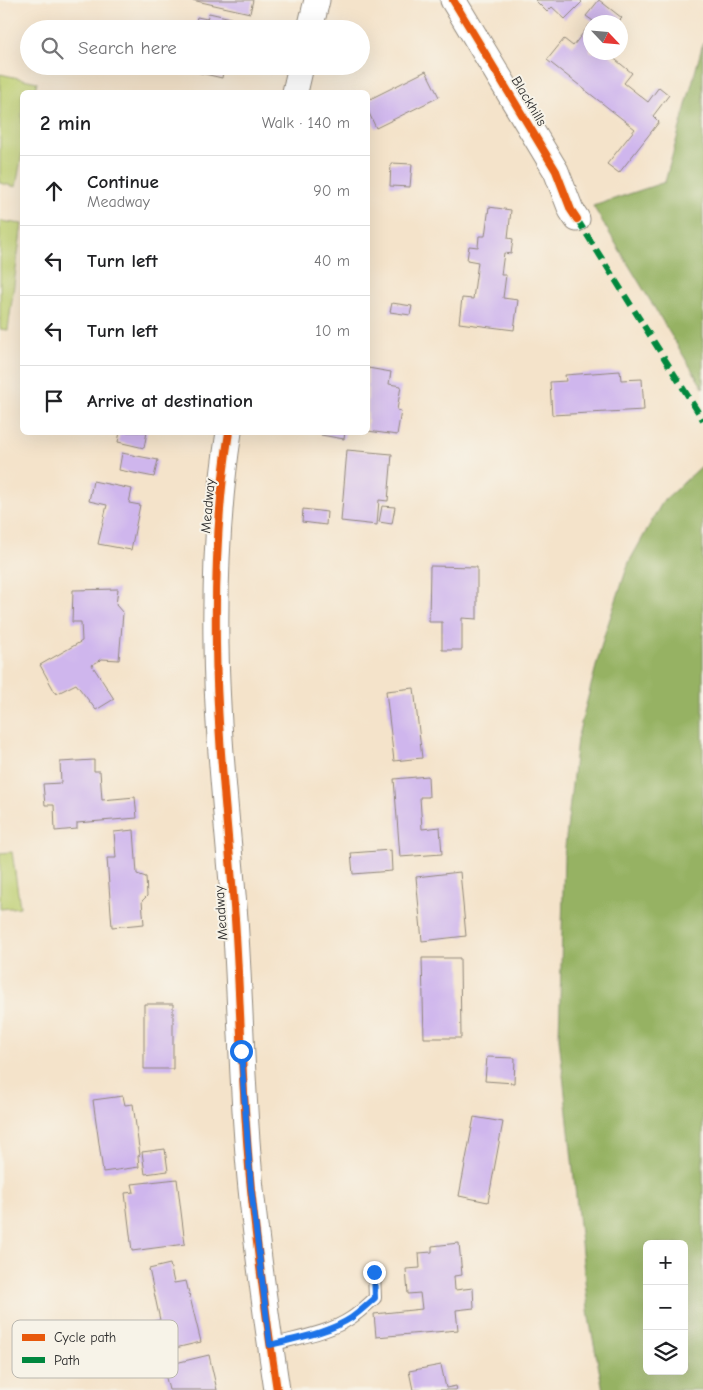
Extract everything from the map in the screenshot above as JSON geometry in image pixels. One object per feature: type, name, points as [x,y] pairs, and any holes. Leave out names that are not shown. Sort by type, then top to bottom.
[{"type":"street","points":[[312,20],[317,0]]},
{"type":"street","name":"Blackhills","points":[[453,0],[556,171],[571,210],[577,219]]},
{"type":"street","points":[[296,90],[300,75]]},
{"type":"street","name":"Meadway","points":[[229,435],[217,540],[216,644],[220,733],[235,920],[241,1051],[251,1188],[277,1390]]},
{"type":"lane","points":[[270,1345],[318,1332],[350,1319],[375,1298],[374,1272]]},
{"type":"green space","points":[[703,43],[703,388],[593,206],[665,182]]},
{"type":"green space","points":[[0,74],[37,82],[35,90],[20,90],[20,165],[16,187],[0,183]]},
{"type":"green space","points":[[0,221],[20,224],[20,239],[8,330],[0,329]]},
{"type":"green space","points":[[703,465],[703,1390],[603,1390],[589,1318],[559,1038],[564,856],[577,739],[604,636],[629,562],[663,501]]},
{"type":"green space","points":[[12,852],[20,907],[0,909],[0,853]]},
{"type":"building","points":[[192,0],[253,0],[250,13]]},
{"type":"building","points":[[535,0],[580,0],[582,2],[565,19],[552,7],[547,12]]},
{"type":"building","points":[[599,0],[618,15],[587,15]]},
{"type":"building","points":[[209,13],[231,18],[230,20],[196,20],[197,17],[207,19]]},
{"type":"building","points":[[583,33],[583,60],[616,60],[632,73],[624,83],[648,102],[659,87],[669,95],[653,116],[659,122],[619,173],[607,164],[635,129],[547,60],[564,39],[573,46]]},
{"type":"building","points":[[426,71],[439,97],[376,128],[370,115],[370,99]]},
{"type":"building","points":[[209,75],[222,75],[222,78]]},
{"type":"building","points":[[391,163],[412,164],[410,187],[390,186]]},
{"type":"building","points":[[489,207],[511,210],[508,238],[513,239],[511,254],[504,253],[501,275],[506,275],[503,298],[518,300],[514,330],[459,323],[462,298],[473,299],[478,262],[467,260],[469,246],[478,247],[479,236],[485,236]]},
{"type":"building","points":[[392,303],[412,306],[410,315],[390,312]]},
{"type":"building","points":[[370,368],[391,372],[389,384],[401,386],[397,410],[401,411],[397,435],[370,431]]},
{"type":"building","points":[[620,371],[621,380],[642,379],[644,410],[552,415],[550,382],[566,381],[565,375]]},
{"type":"building","points":[[119,435],[146,435],[144,448],[118,442]]},
{"type":"building","points":[[321,435],[345,435],[344,439]]},
{"type":"building","points":[[347,450],[392,454],[388,501],[379,500],[377,525],[341,521]]},
{"type":"building","points":[[122,453],[158,460],[154,477],[119,470]]},
{"type":"building","points":[[93,481],[132,489],[129,503],[140,505],[131,550],[98,544],[107,505],[89,501]]},
{"type":"building","points":[[382,506],[395,507],[392,524],[379,522]]},
{"type":"building","points":[[303,509],[327,512],[326,525],[302,522]]},
{"type":"building","points":[[430,566],[477,567],[477,619],[462,618],[462,650],[442,650],[442,622],[429,622]]},
{"type":"building","points":[[118,589],[116,605],[123,613],[119,660],[102,659],[92,665],[114,699],[96,710],[76,684],[56,694],[40,665],[82,641],[81,622],[72,622],[73,590]]},
{"type":"building","points":[[414,688],[422,758],[394,761],[386,691]]},
{"type":"building","points":[[94,760],[94,771],[100,771],[102,800],[135,797],[137,818],[77,823],[77,829],[55,831],[54,805],[45,805],[43,784],[61,783],[60,762]]},
{"type":"building","points":[[428,776],[429,797],[420,797],[422,829],[440,827],[442,854],[400,857],[394,779]]},
{"type":"building","points":[[134,830],[137,874],[146,877],[147,896],[142,901],[144,924],[112,927],[107,858],[116,858],[114,832]]},
{"type":"building","points":[[391,850],[392,871],[353,874],[351,853]]},
{"type":"building","points":[[460,872],[466,936],[422,941],[416,877]]},
{"type":"building","points":[[422,958],[460,958],[461,1038],[424,1038]]},
{"type":"building","points":[[144,1004],[173,1004],[173,1069],[144,1069]]},
{"type":"building","points":[[487,1057],[515,1058],[514,1083],[485,1081]]},
{"type":"building","points":[[123,1096],[125,1105],[133,1104],[140,1155],[138,1156],[139,1167],[103,1172],[93,1100]]},
{"type":"building","points":[[474,1117],[503,1122],[488,1202],[459,1196]]},
{"type":"building","points":[[165,1149],[168,1171],[145,1174],[142,1152]]},
{"type":"building","points":[[177,1179],[185,1244],[132,1251],[125,1193],[134,1192],[132,1184]]},
{"type":"building","points":[[459,1243],[462,1275],[454,1276],[455,1290],[473,1288],[474,1308],[456,1310],[458,1330],[376,1337],[374,1314],[422,1309],[420,1293],[408,1294],[406,1269],[420,1268],[419,1253],[432,1252],[432,1246]]},
{"type":"building","points":[[170,1264],[174,1283],[186,1281],[201,1342],[178,1347],[178,1320],[160,1320],[149,1269]]},
{"type":"building","points":[[209,1355],[217,1390],[169,1390],[166,1378],[178,1378],[178,1362]]},
{"type":"building","points":[[441,1365],[446,1388],[456,1386],[457,1390],[413,1390],[409,1371]]},
{"type":"marked path","points":[[577,219],[703,420]]},
{"type":"cycle path","points":[[453,0],[556,171],[571,210],[577,219]]},
{"type":"cycle path","points":[[229,435],[222,485],[216,591],[218,713],[235,919],[248,1155],[277,1390]]},
{"type":"route","points":[[241,1051],[251,1188],[270,1345],[318,1332],[350,1319],[375,1298],[374,1272]]}]
